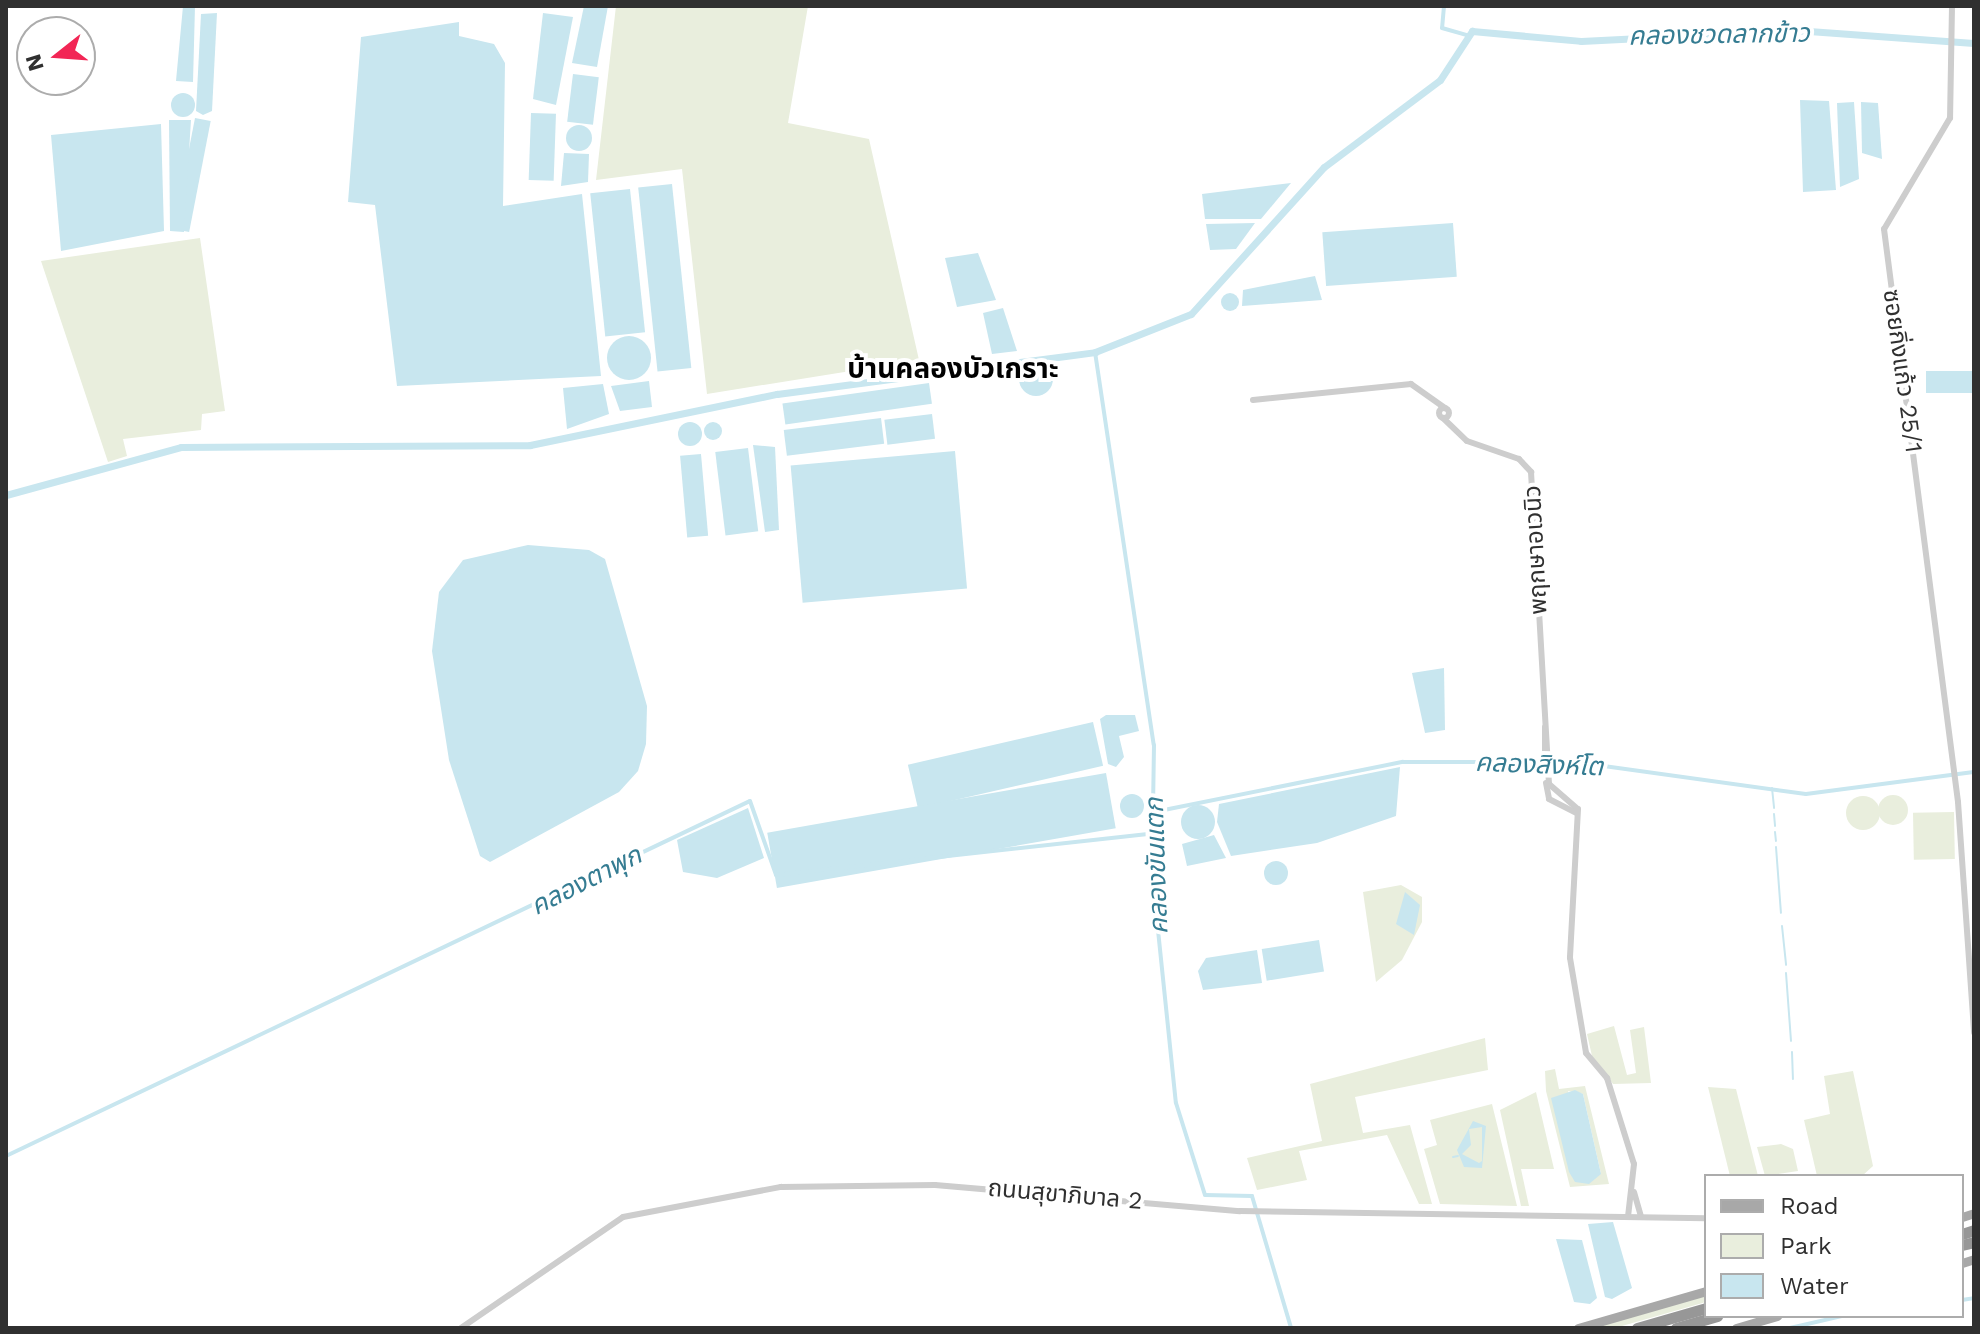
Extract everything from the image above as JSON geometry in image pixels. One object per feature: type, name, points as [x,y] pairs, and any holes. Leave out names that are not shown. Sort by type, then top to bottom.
[{"type":"highway","points":[[1637,1328],[1704,1309]]},
{"type":"highway","points":[[1676,1328],[1710,1318]]},
{"type":"main road","points":[[1578,1328],[1704,1292]]},
{"type":"main road","points":[[1736,1328],[1770,1318]]},
{"type":"street","name":"ซอยกิ่งแก้ว 25/1","points":[[1952,6],[1950,118],[1884,229],[1958,802],[1974,1032]]},
{"type":"street","name":"พฤกษาอเวนิว","points":[[1253,400],[1398,384],[1437,401],[1450,427],[1531,472],[1549,799],[1578,814],[1572,976],[1586,1053],[1607,1078],[1634,1164],[1634,1192],[1628,1217]]},
{"type":"street","name":"ถนนสุขาภิบาล 2","points":[[461,1328],[623,1217],[760,1190],[917,1184],[1264,1212],[1704,1218]]},
{"type":"street","name":"พฤกษาอเวนิว","points":[[1634,1192],[1641,1217]]},
{"type":"green space","points":[[616,6],[808,6],[788,123],[869,139],[919,360],[707,394],[682,169],[596,180]]},
{"type":"green space","points":[[200,238],[225,411],[202,414],[201,430],[123,439],[127,456],[108,462],[41,261]]},
{"type":"green space","points":[[1893,795],[1904,799],[1908,810],[1904,821],[1893,825],[1882,821],[1878,810],[1882,799]]},
{"type":"green space","points":[[1863,796],[1875,801],[1880,813],[1875,825],[1863,830],[1851,825],[1846,813],[1851,801]]},
{"type":"green space","points":[[1954,812],[1955,859],[1914,860],[1913,813]]},
{"type":"green space","points":[[1401,885],[1422,897],[1422,922],[1402,960],[1376,982],[1363,892]]},
{"type":"green space","points":[[1614,1026],[1627,1075],[1636,1073],[1630,1030],[1644,1027],[1651,1083],[1613,1084],[1592,1056],[1587,1034]]},
{"type":"green space","points":[[1485,1038],[1488,1070],[1355,1097],[1363,1133],[1410,1125],[1432,1204],[1419,1204],[1387,1135],[1299,1151],[1307,1180],[1257,1190],[1247,1158],[1322,1141],[1310,1084]]},
{"type":"green space","points":[[1555,1069],[1559,1089],[1585,1086],[1609,1184],[1570,1187],[1546,1091],[1545,1071]],"holes":[[[1568,1091],[1583,1094],[1601,1174]]]},
{"type":"green space","points":[[1853,1071],[1873,1166],[1864,1174],[1817,1174],[1804,1120],[1830,1114],[1824,1076]]},
{"type":"green space","points":[[1708,1087],[1736,1089],[1757,1174],[1730,1174]]},
{"type":"green space","points":[[1536,1092],[1554,1169],[1521,1169],[1529,1206],[1521,1206],[1500,1110]]},
{"type":"green space","points":[[1492,1104],[1517,1206],[1440,1204],[1424,1149],[1437,1145],[1430,1120]]},
{"type":"green space","points":[[1781,1144],[1793,1149],[1798,1171],[1764,1174],[1757,1147]]},
{"type":"green space","points":[[1704,1296],[1704,1303],[1615,1328],[1590,1328]]},
{"type":"water","points":[[183,6],[195,6],[193,82],[176,81]]},
{"type":"water","points":[[584,6],[608,6],[597,67],[572,63]]},
{"type":"water","points":[[217,13],[212,111],[203,115],[196,111],[201,14]]},
{"type":"water","points":[[543,13],[573,17],[556,105],[533,99]]},
{"type":"water","points":[[459,22],[459,36],[494,44],[505,63],[503,206],[582,194],[601,376],[397,386],[375,205],[348,202],[361,37]]},
{"type":"water","points":[[573,74],[599,77],[593,125],[567,122]]},
{"type":"water","points":[[183,93],[194,100],[195,105],[188,116],[183,117],[172,110],[171,105],[178,94]]},
{"type":"water","points":[[1800,100],[1829,101],[1836,190],[1803,192]]},
{"type":"water","points":[[1854,102],[1859,179],[1840,187],[1837,103]]},
{"type":"water","points":[[1861,102],[1878,103],[1882,159],[1862,153]]},
{"type":"water","points":[[531,113],[556,114],[554,181],[529,180]]},
{"type":"water","points":[[195,118],[211,121],[189,232],[173,229]]},
{"type":"water","points":[[169,120],[191,120],[184,232],[170,231]]},
{"type":"water","points":[[161,124],[164,231],[61,251],[51,135]]},
{"type":"water","points":[[579,125],[588,129],[592,138],[588,147],[579,151],[570,147],[566,138],[570,129]]},
{"type":"water","points":[[564,153],[589,154],[588,182],[561,186]]},
{"type":"water","points":[[1291,183],[1261,219],[1205,219],[1202,194]]},
{"type":"water","points":[[672,184],[691,368],[658,372],[638,188]]},
{"type":"water","points":[[630,189],[645,332],[605,336],[590,193]]},
{"type":"water","points":[[1255,223],[1236,249],[1210,250],[1206,224]]},
{"type":"water","points":[[1453,223],[1457,277],[1326,286],[1322,232]]},
{"type":"water","points":[[978,253],[996,300],[957,307],[945,258]]},
{"type":"water","points":[[1315,276],[1322,300],[1242,306],[1243,290]]},
{"type":"water","points":[[1230,293],[1239,302],[1230,311],[1221,302]]},
{"type":"water","points":[[1003,308],[1017,351],[992,354],[983,313]]},
{"type":"water","points":[[629,336],[644,343],[651,358],[644,373],[629,380],[614,373],[607,358],[614,343]]},
{"type":"water","points":[[1036,362],[1048,367],[1053,379],[1048,391],[1036,396],[1024,391],[1019,379],[1024,367]]},
{"type":"water","points":[[1926,371],[1974,371],[1974,393],[1926,393]]},
{"type":"water","points":[[649,381],[652,407],[620,411],[611,386]]},
{"type":"water","points":[[929,383],[932,404],[785,424],[782,404]]},
{"type":"water","points":[[603,384],[609,414],[567,429],[563,388]]},
{"type":"water","points":[[932,414],[935,439],[887,445],[884,420]]},
{"type":"water","points":[[881,418],[884,444],[787,456],[784,430]]},
{"type":"water","points":[[690,422],[699,425],[702,434],[699,443],[690,446],[681,443],[678,434],[681,425]]},
{"type":"water","points":[[709,422],[717,422],[722,431],[720,438],[709,440],[704,435],[704,427]]},
{"type":"water","points":[[753,445],[775,447],[779,530],[765,532]]},
{"type":"water","points":[[748,448],[758,531],[725,535],[715,452]]},
{"type":"water","points":[[955,451],[967,588],[803,603],[791,465]]},
{"type":"water","points":[[701,454],[708,536],[687,538],[680,456]]},
{"type":"water","points":[[528,545],[589,550],[605,559],[647,706],[646,744],[638,771],[619,792],[490,862],[480,856],[449,760],[432,651],[439,592],[463,560]]},
{"type":"water","points":[[1444,668],[1445,730],[1425,733],[1412,673]]},
{"type":"water","points":[[1106,715],[1135,715],[1139,731],[1119,736],[1124,757],[1116,767],[1108,764],[1100,719]]},
{"type":"water","points":[[1093,722],[1103,766],[918,809],[908,765]]},
{"type":"water","points":[[1400,767],[1396,816],[1317,843],[1231,856],[1217,822],[1219,804]]},
{"type":"water","points":[[1106,773],[1116,828],[777,888],[767,833]]},
{"type":"water","points":[[1132,794],[1141,797],[1144,806],[1141,815],[1132,818],[1123,815],[1120,806],[1123,797]]},
{"type":"water","points":[[1198,805],[1210,810],[1215,822],[1210,834],[1198,839],[1186,834],[1181,822],[1186,810]]},
{"type":"water","points":[[748,808],[764,858],[717,878],[683,872],[677,840]]},
{"type":"water","points":[[1214,835],[1226,858],[1187,866],[1182,844]]},
{"type":"water","points":[[1276,861],[1285,864],[1288,873],[1285,882],[1276,885],[1267,882],[1264,873],[1267,864]]},
{"type":"water","points":[[1405,892],[1420,905],[1414,935],[1396,924]]},
{"type":"water","points":[[1319,940],[1324,972],[1267,981],[1262,949]]},
{"type":"water","points":[[1257,950],[1262,983],[1203,990],[1198,971],[1206,958]]},
{"type":"water","points":[[1575,1090],[1583,1094],[1601,1174],[1589,1184],[1575,1182],[1569,1172],[1551,1098]]},
{"type":"water","points":[[1473,1121],[1486,1126],[1482,1168],[1464,1167],[1457,1150]],"holes":[[[1482,1127],[1482,1161],[1479,1163],[1462,1154],[1471,1145],[1469,1129]]]},
{"type":"water","points":[[1613,1222],[1632,1288],[1612,1299],[1605,1297],[1588,1224]]},
{"type":"water","points":[[1556,1239],[1582,1240],[1597,1298],[1590,1304],[1574,1302]]},
{"type":"waterway","points":[[1444,6],[1442,28],[1467,35]]},
{"type":"waterway","name":"คลองชวดลากข้าว","points":[[6,495],[181,447],[530,445],[777,394],[1095,352],[1191,314],[1324,167],[1440,80],[1472,31],[1581,41],[1795,30],[1974,43]]},
{"type":"waterway","name":"คลองขันแตก","points":[[1095,352],[1154,745],[1152,872],[1176,1103],[1205,1195],[1252,1196],[1291,1328]]},
{"type":"waterway","name":"คลองสิงห์โต","points":[[1154,812],[1403,762],[1575,762],[1806,794],[1974,772]]},
{"type":"waterway","points":[[1772,788],[1774,808]]},
{"type":"waterway","name":"คลองตาพุก","points":[[6,1156],[750,801],[776,875],[1155,833]]},
{"type":"waterway","points":[[1774,814],[1775,826]]},
{"type":"waterway","points":[[1775,832],[1776,841]]},
{"type":"waterway","points":[[1776,847],[1781,913]]},
{"type":"waterway","points":[[1782,926],[1786,965]]},
{"type":"waterway","points":[[1786,973],[1791,1041]]},
{"type":"waterway","points":[[1792,1052],[1793,1079]]},
{"type":"waterway","points":[[1453,1157],[1458,1156]]},
{"type":"waterway","points":[[1964,1300],[1974,1298]]},
{"type":"waterway","points":[[1790,1328],[1833,1318]]},
{"type":"district","name":"บ้านคลองบัวเกราะ","points":[[953,369]]}]
